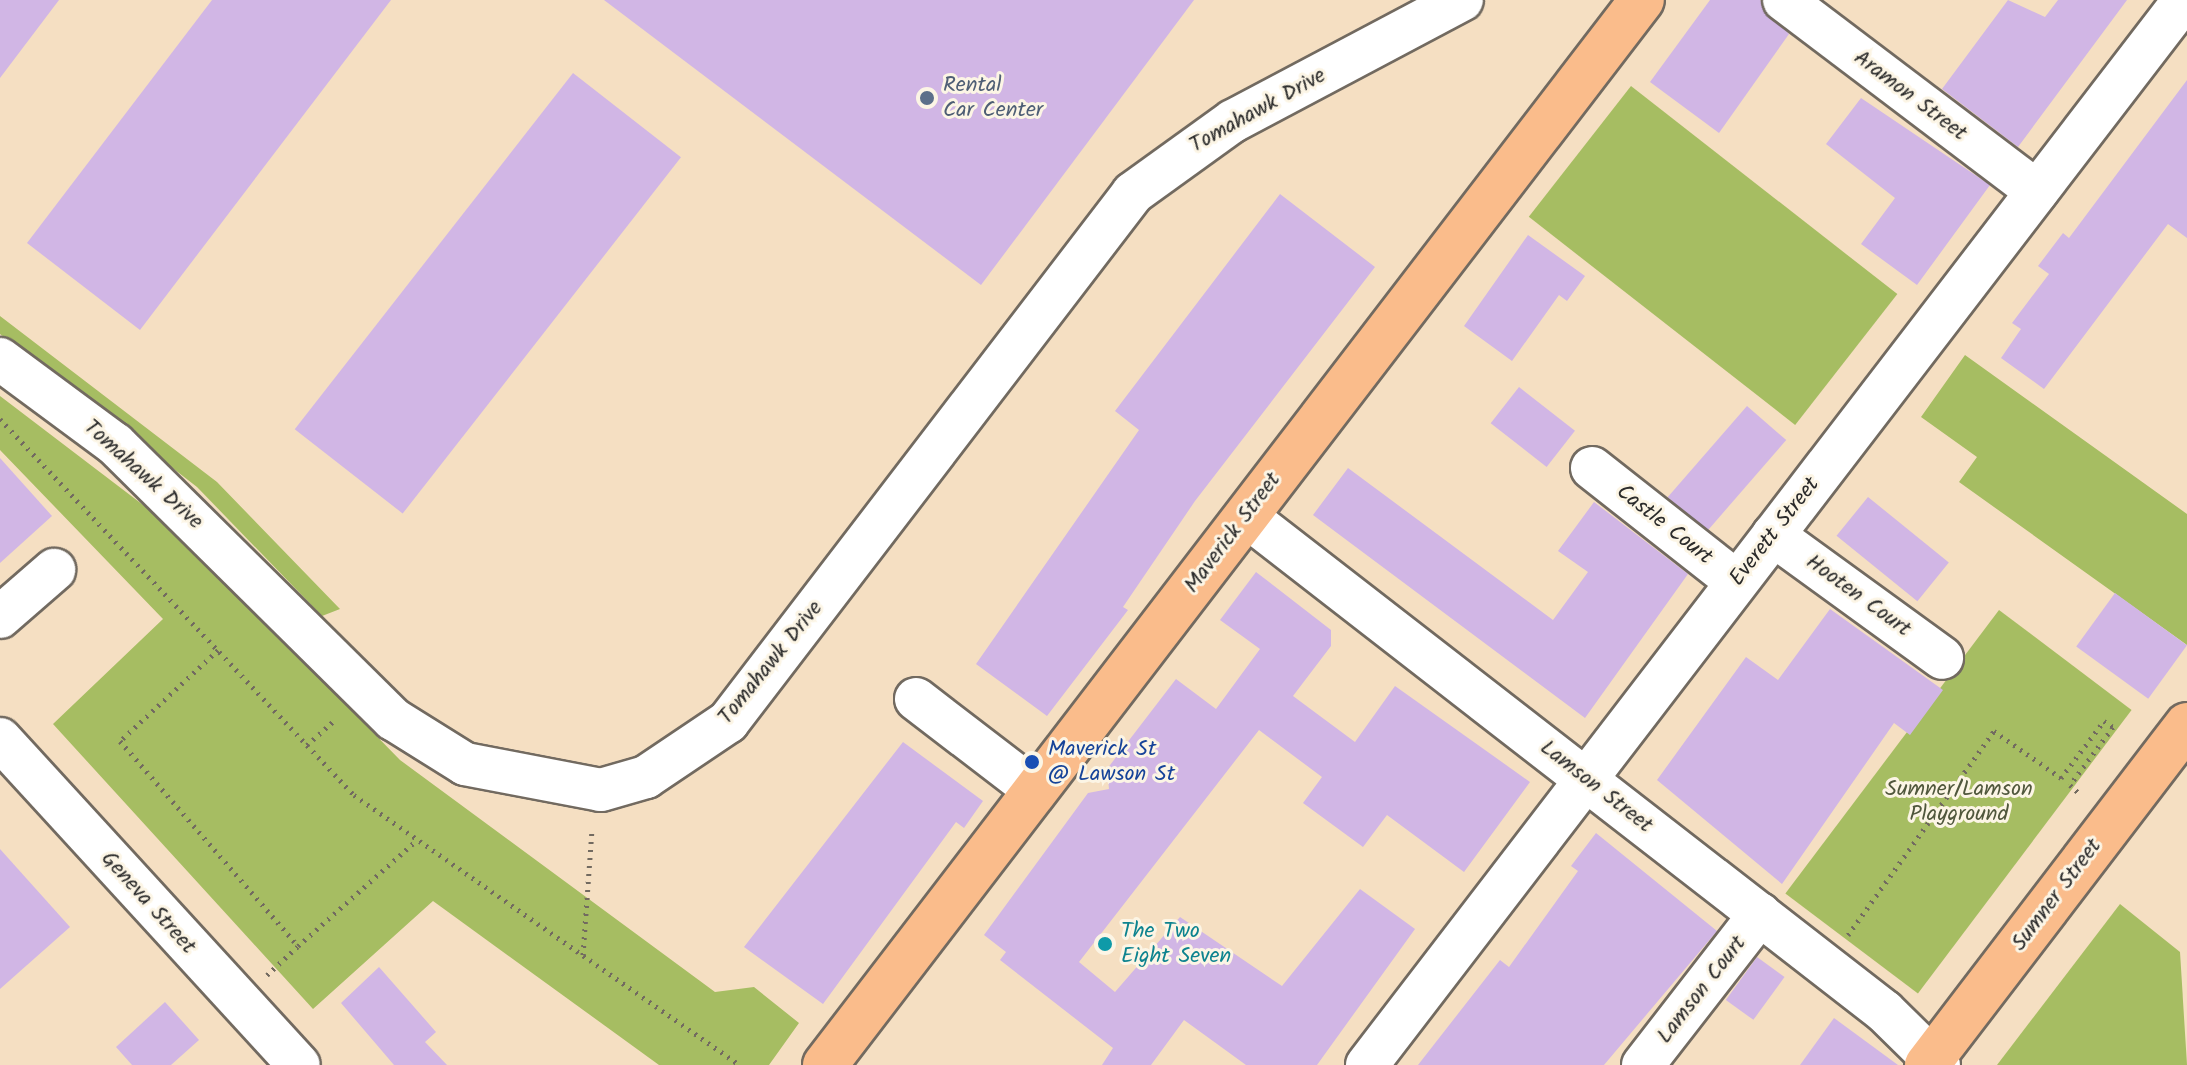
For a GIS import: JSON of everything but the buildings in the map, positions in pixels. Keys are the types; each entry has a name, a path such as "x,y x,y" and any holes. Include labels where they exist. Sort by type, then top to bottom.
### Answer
{"main road":[{"name":"Maverick Street","path":"825,1065 1642,0"},
{"name":"Sumner Street","path":"1933,1063 2187,725"}],"street":[{"name":"Tomahawk Drive","path":"0,359 115,444 393,719 465,764 594,790 646,777 728,722 1133,193 1233,121 1462,0"},
{"name":"Aramon Street","path":"1784,0 2037,191"},
{"name":"Everett Street","path":"1367,1065 2037,191 2176,3"},
{"name":"Castle Court","path":"1592,468 1737,582"},
{"name":"Lamson Street","path":"1246,516 1884,1011 1933,1063"},
{"name":"Hooten Court","path":"1773,535 1942,658"},
{"path":"0,617 54,570"},
{"path":"916,699 1036,791"},
{"name":"Geneva Street","path":"0,739 299,1065"},
{"name":"Lamson Court","path":"1643,1065 1760,914"}],"path":[{"path":"0,419 354,795 740,1065"},
{"path":"218,650 120,741 298,946 416,841"},
{"path":"2061,778 2104,721 2113,727 2070,785"},
{"path":"1839,947 1994,731 2082,796"},
{"path":"583,956 594,790"}],"green space":[{"path":"1631,86 1897,294 1795,425 1529,217"},
{"path":"0,316 217,482 340,609 322,616 197,487 0,334"},
{"path":"1965,355 2187,514 2187,645 1959,482 1977,457 1921,417"},
{"path":"0,396 172,527 400,760 715,992 754,987 799,1023 769,1065 659,1065 433,901 313,1009 53,724 163,619 0,450"},
{"name":"Sumner/Lamson Playground","path":"1999,610 2132,710 1918,993 1785,894"},
{"path":"2120,904 2180,952 2187,1065 1997,1065"}],"place":[{"name":"Rental Car Center","path":"927,98"},
{"name":"Maverick St @ Lawson St","path":"1032,762"},
{"name":"The Two Eight Seven","path":"1105,944"}]}
